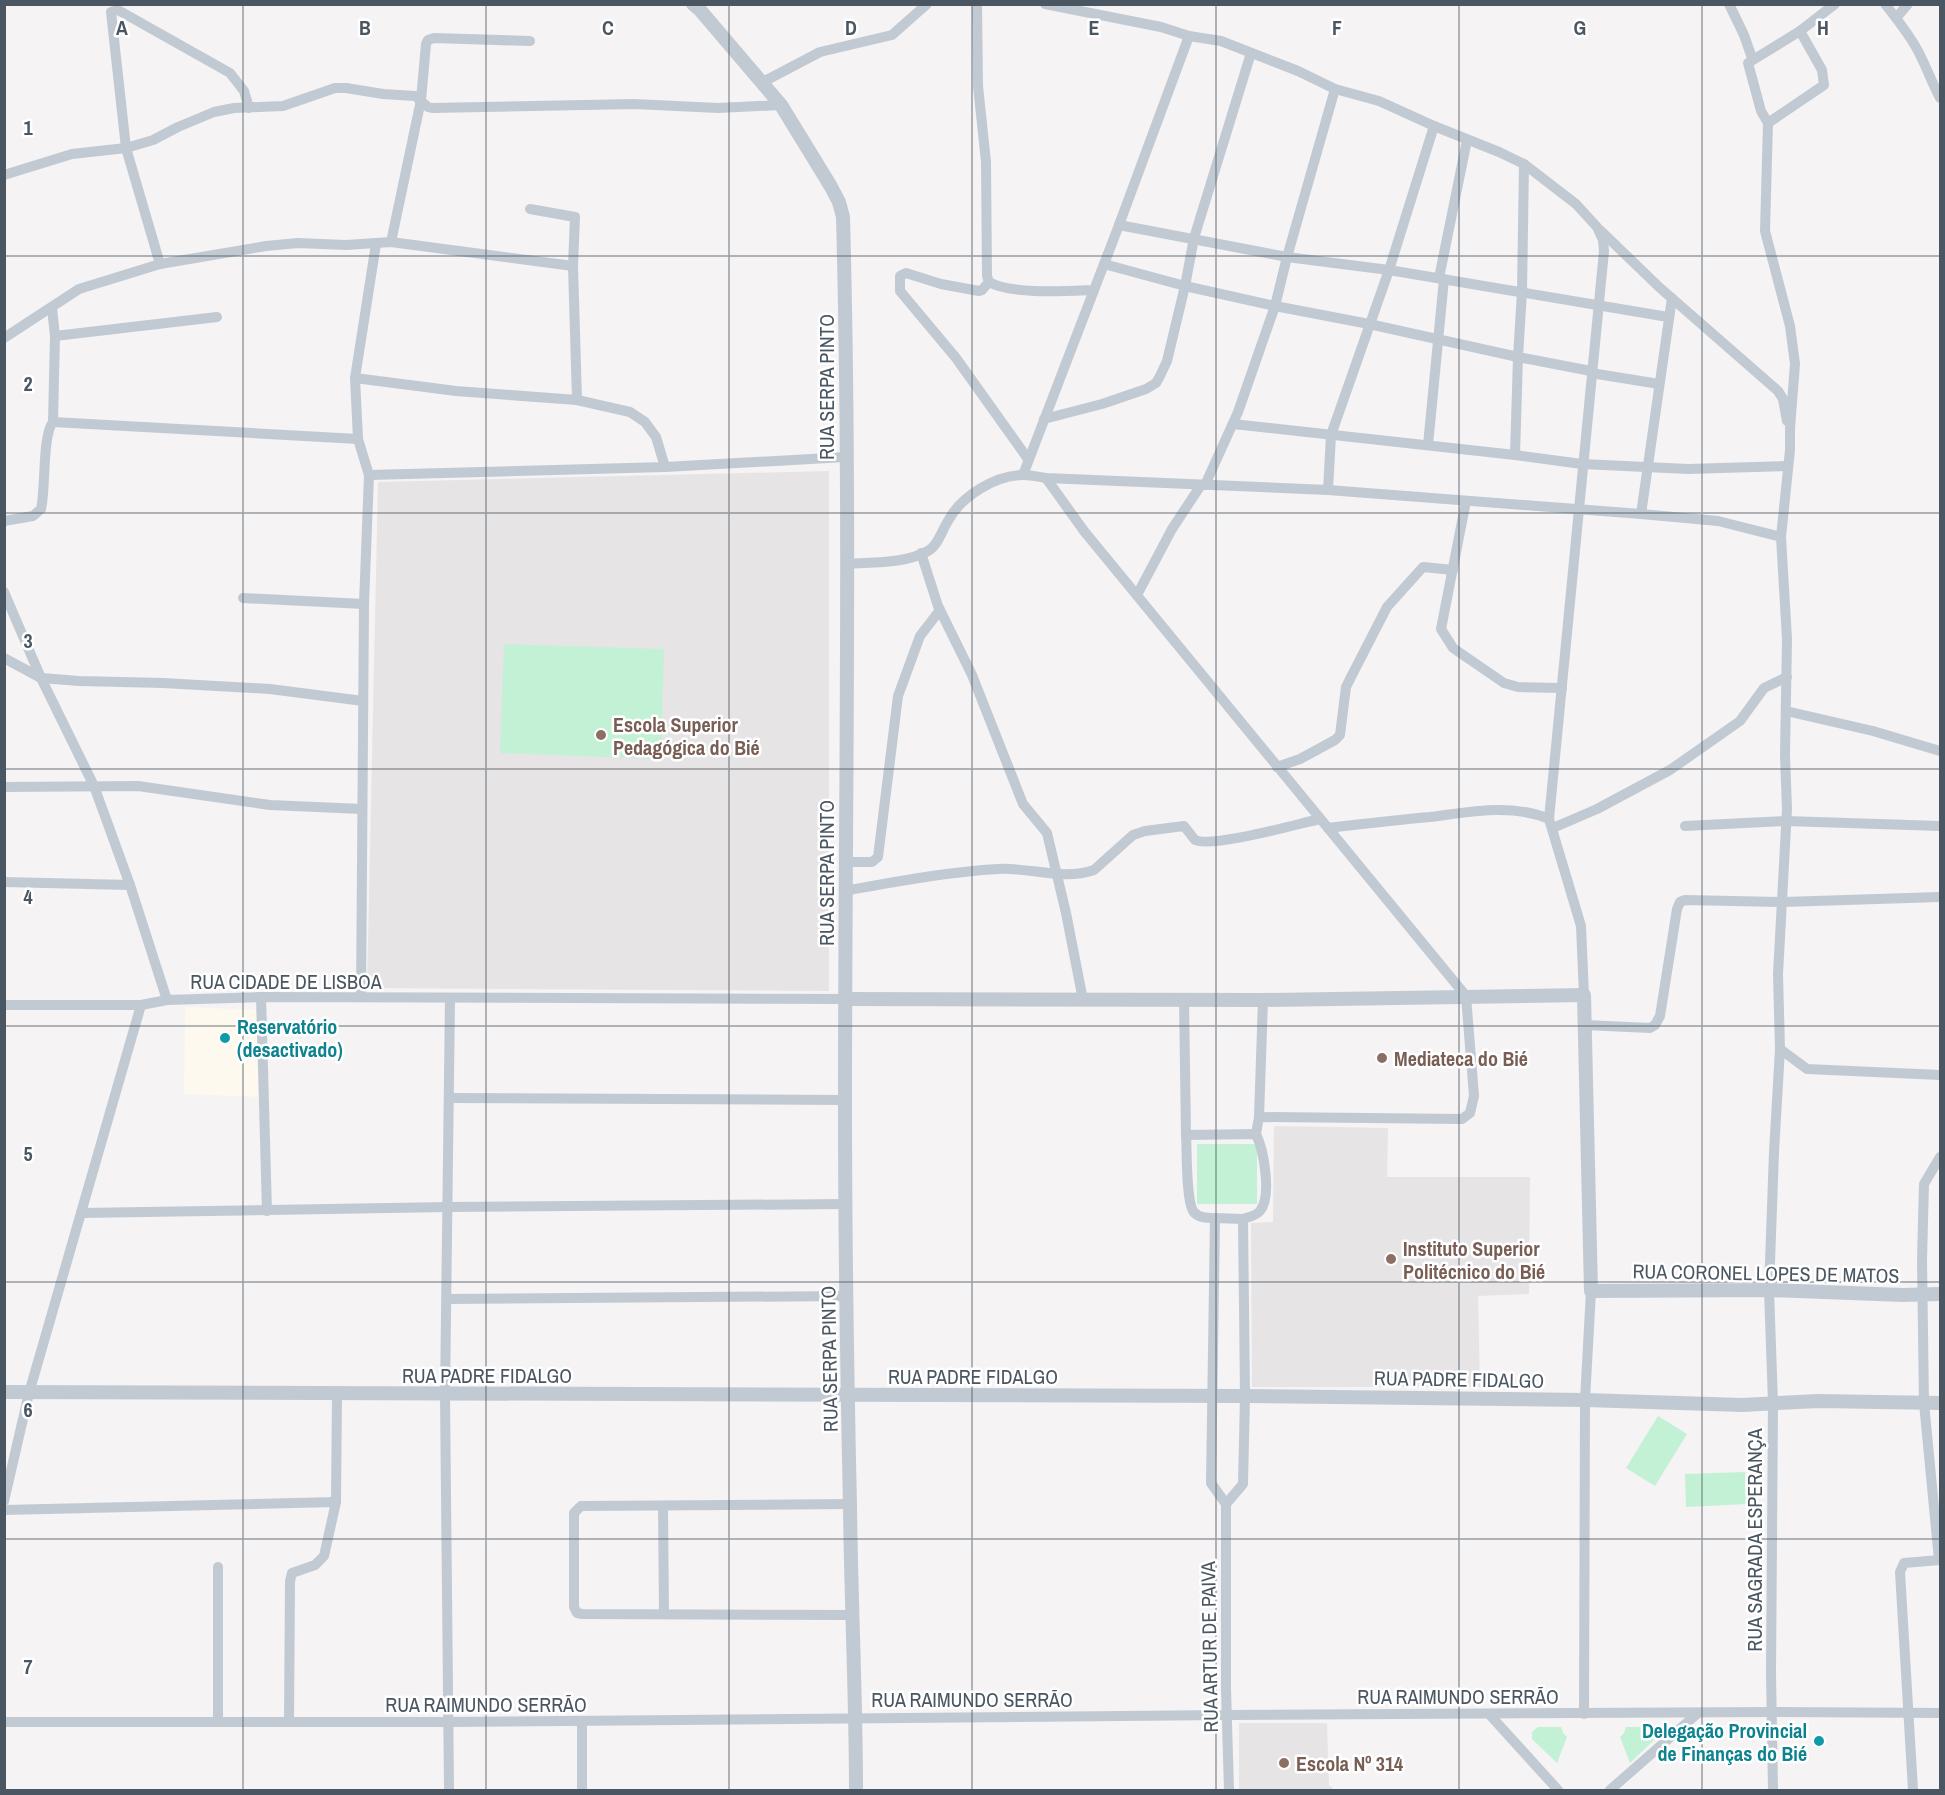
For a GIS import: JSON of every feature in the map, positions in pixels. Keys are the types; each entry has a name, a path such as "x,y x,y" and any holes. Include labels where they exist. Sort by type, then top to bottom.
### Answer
{"street":[{"name":"RUA SERPA PINTO","path":"693,4 781,105 830,185 839,202 843,217 847,564 845,1100 856,1791"},
{"path":"761,83 820,52 892,35 927,4"},
{"path":"977,4 978,86 986,162 987,276 989,282"},
{"path":"1045,4 1221,41 1298,70 1335,89 1379,101 1524,165 1576,204 1672,298 1778,391 1790,428"},
{"path":"1729,4 1752,58"},
{"path":"1800,31 1822,70 1824,85 1768,123 1761,111 1748,63 1752,58 1766,53 1800,31 1835,4"},
{"path":"1885,4 1919,52 1929,78 1941,98"},
{"path":"1896,18 1908,4"},
{"path":"160,264 126,148 111,15 118,10 230,73 244,91 249,108"},
{"path":"1023,475 1189,36"},
{"path":"391,242 421,100 428,40 434,38 530,41"},
{"path":"1044,419 1102,404 1146,389 1156,383 1167,361 1194,238 1251,53"},
{"path":"4,175 72,154 126,148 153,140 214,112 283,106 319,92 346,88 382,94 415,96 432,108 634,104 718,108 781,105"},
{"path":"1137,595 1172,529 1203,485 1233,424 1275,306 1335,89"},
{"name":"RUA SAGRADA ESPERANÇA","path":"1768,123 1765,231 1794,348 1790,450 1781,537 1787,639 1786,821 1778,974 1780,1048 1773,1152 1769,1290 1773,1402 1771,1673 1773,1791"},
{"path":"1328,490 1331,435 1389,270 1434,126"},
{"path":"1428,445 1442,278 1467,140"},
{"path":"1515,455 1522,292 1524,165"},
{"path":"530,209 575,217 573,266 577,400"},
{"path":"1119,225 1287,257 1442,278 1668,317"},
{"path":"1584,1714 1585,1400 1591,1291 1584,995 1581,926 1551,823 1580,511 1582,464 1604,251 1598,227"},
{"path":"4,338 79,289 160,264 266,246 298,243 346,245 391,242 573,266"},
{"path":"361,997 364,604 369,475 358,439 355,378 376,244"},
{"path":"1104,264 1185,286 1275,306 1659,384"},
{"path":"989,282 979,291 941,284 906,273 900,276 898,281 900,291 956,358 1028,459"},
{"path":"989,282 1033,291 1094,290"},
{"path":"1641,514 1672,298"},
{"path":"4,521 33,516 41,509 46,469 46,441 48,428 53,422 55,336 52,308"},
{"path":"55,336 217,317"},
{"path":"355,378 456,391 577,400 630,412 645,422 657,437 664,467"},
{"path":"53,422 358,439"},
{"path":"1233,424 1582,464 1648,469 1787,466"},
{"path":"369,475 664,467 846,457"},
{"path":"847,564 903,559 930,551 959,505 979,488 1023,475 1046,478 1328,490 1641,514 1718,521 1781,537"},
{"path":"1046,478 1084,531 1466,996 1474,1096 1470,1113 1462,1119 1259,1117"},
{"path":"1466,501 1440,626 1453,648 1504,683 1518,687 1562,688"},
{"path":"921,554 940,610 972,675 1023,804 1047,833 1083,1000"},
{"path":"1278,767 1300,759 1340,735 1346,687 1387,607 1411,578 1425,566 1453,570"},
{"name":"RUA CIDADE DE LISBOA","path":"4,592 41,678 94,786 130,885 167,1000 261,997 846,999"},
{"path":"243,598 364,604"},
{"path":"845,862 872,862 878,857 898,696 920,636 940,610"},
{"path":"4,657 41,678 270,689 363,701"},
{"path":"1551,823 1597,809 1670,770 1740,721 1764,688 1787,676"},
{"path":"1786,711 1873,731 1941,751"},
{"path":"4,787 138,786 270,805 362,809"},
{"path":"1328,828 1488,810 1536,813 1551,823"},
{"path":"844,891 928,876 997,869 1018,869 1057,875 1087,872 1094,870 1133,835 1145,831 1184,826 1195,840 1205,842 1246,836 1320,819"},
{"path":"1685,826 1786,821 1941,826"},
{"path":"4,882 130,885"},
{"path":"1585,1025 1650,1028 1655,1025 1660,1016 1680,902 1698,899 1783,902 1941,897"},
{"path":"846,999 1263,1000 1584,995"},
{"path":"261,997 267,1211"},
{"path":"449,1791 445,1395 450,998"},
{"path":"1184,999 1186,1135 1193,1211 1202,1217 1243,1219 1258,1214 1264,1204 1265,1160 1256,1134 1259,1117 1263,1000"},
{"path":"4,1005 141,1005 167,1000"},
{"path":"4,1501 29,1392 141,1005"},
{"path":"1780,1048 1807,1069 1941,1076"},
{"path":"449,1098 845,1100"},
{"path":"1186,1135 1256,1134"},
{"path":"1913,1791 1900,1572 1904,1563 1940,1560 1924,1403 1922,1260 1924,1184 1941,1157"},
{"path":"81,1213 846,1204"},
{"path":"1215,1218 1211,1483 1226,1504 1243,1484 1245,1396 1243,1219"},
{"name":"RUA CORONEL LOPES DE MATOS","path":"1591,1291 1769,1290 1941,1294"},
{"path":"447,1299 847,1296"},
{"name":"RUA PADRE FIDALGO","path":"4,1392 1245,1396 1585,1400 1742,1405 1818,1401 1941,1403"},
{"path":"289,1722 290,1581 292,1573 315,1565 324,1557 336,1502 337,1393"},
{"path":"4,1510 336,1502"},
{"path":"850,1504 581,1506 574,1514 574,1607 582,1614 852,1615"},
{"name":"RUA ARTUR DE PAIVA","path":"1226,1504 1229,1791"},
{"path":"663,1507 664,1614"},
{"path":"218,1567 218,1722"},
{"path":"1610,1791 1698,1713"},
{"name":"RUA RAIMUNDO SERRÃO","path":"4,1722 450,1722 1227,1715 1941,1713"},
{"path":"1489,1714 1558,1791"},
{"path":"582,1721 582,1791"}],"shaded area":[{"name":"Escola Superior Pedagógica do Bié","path":"829,471 829,991 367,988 378,482"},
{"path":"185,1007 256,1010 260,1097 184,1094"},
{"name":"Instituto Superior Politécnico do Bié","path":"1274,1126 1388,1128 1387,1177 1530,1177 1529,1294 1478,1296 1480,1387 1252,1387 1251,1223 1273,1222"},
{"name":"Escola Nº 314","path":"1239,1723 1327,1723 1329,1786 1333,1790 1239,1790"}],"green space":[{"path":"504,644 664,649 661,759 500,753"},
{"path":"1197,1144 1257,1144 1257,1204 1197,1204"},
{"path":"1658,1416 1687,1434 1655,1486 1626,1468"},
{"path":"1745,1472 1746,1504 1686,1507 1685,1474"},
{"path":"1538,1727 1561,1727 1567,1737 1557,1763 1532,1739 1532,1732"},
{"path":"1626,1727 1649,1727 1655,1734 1653,1741 1630,1763 1620,1737"}],"place":[{"name":"Escola Superior Pedagógica do Bié","path":"601,735"},
{"name":"Reservatório (desactivado)","path":"225,1038"},
{"name":"Mediateca do Bié","path":"1382,1058"},
{"name":"Instituto Superior Politécnico do Bié","path":"1391,1259"},
{"name":"Delegação Provincial de Finanças do Bié","path":"1819,1741"},
{"name":"Escola Nº 314","path":"1284,1763"}]}
